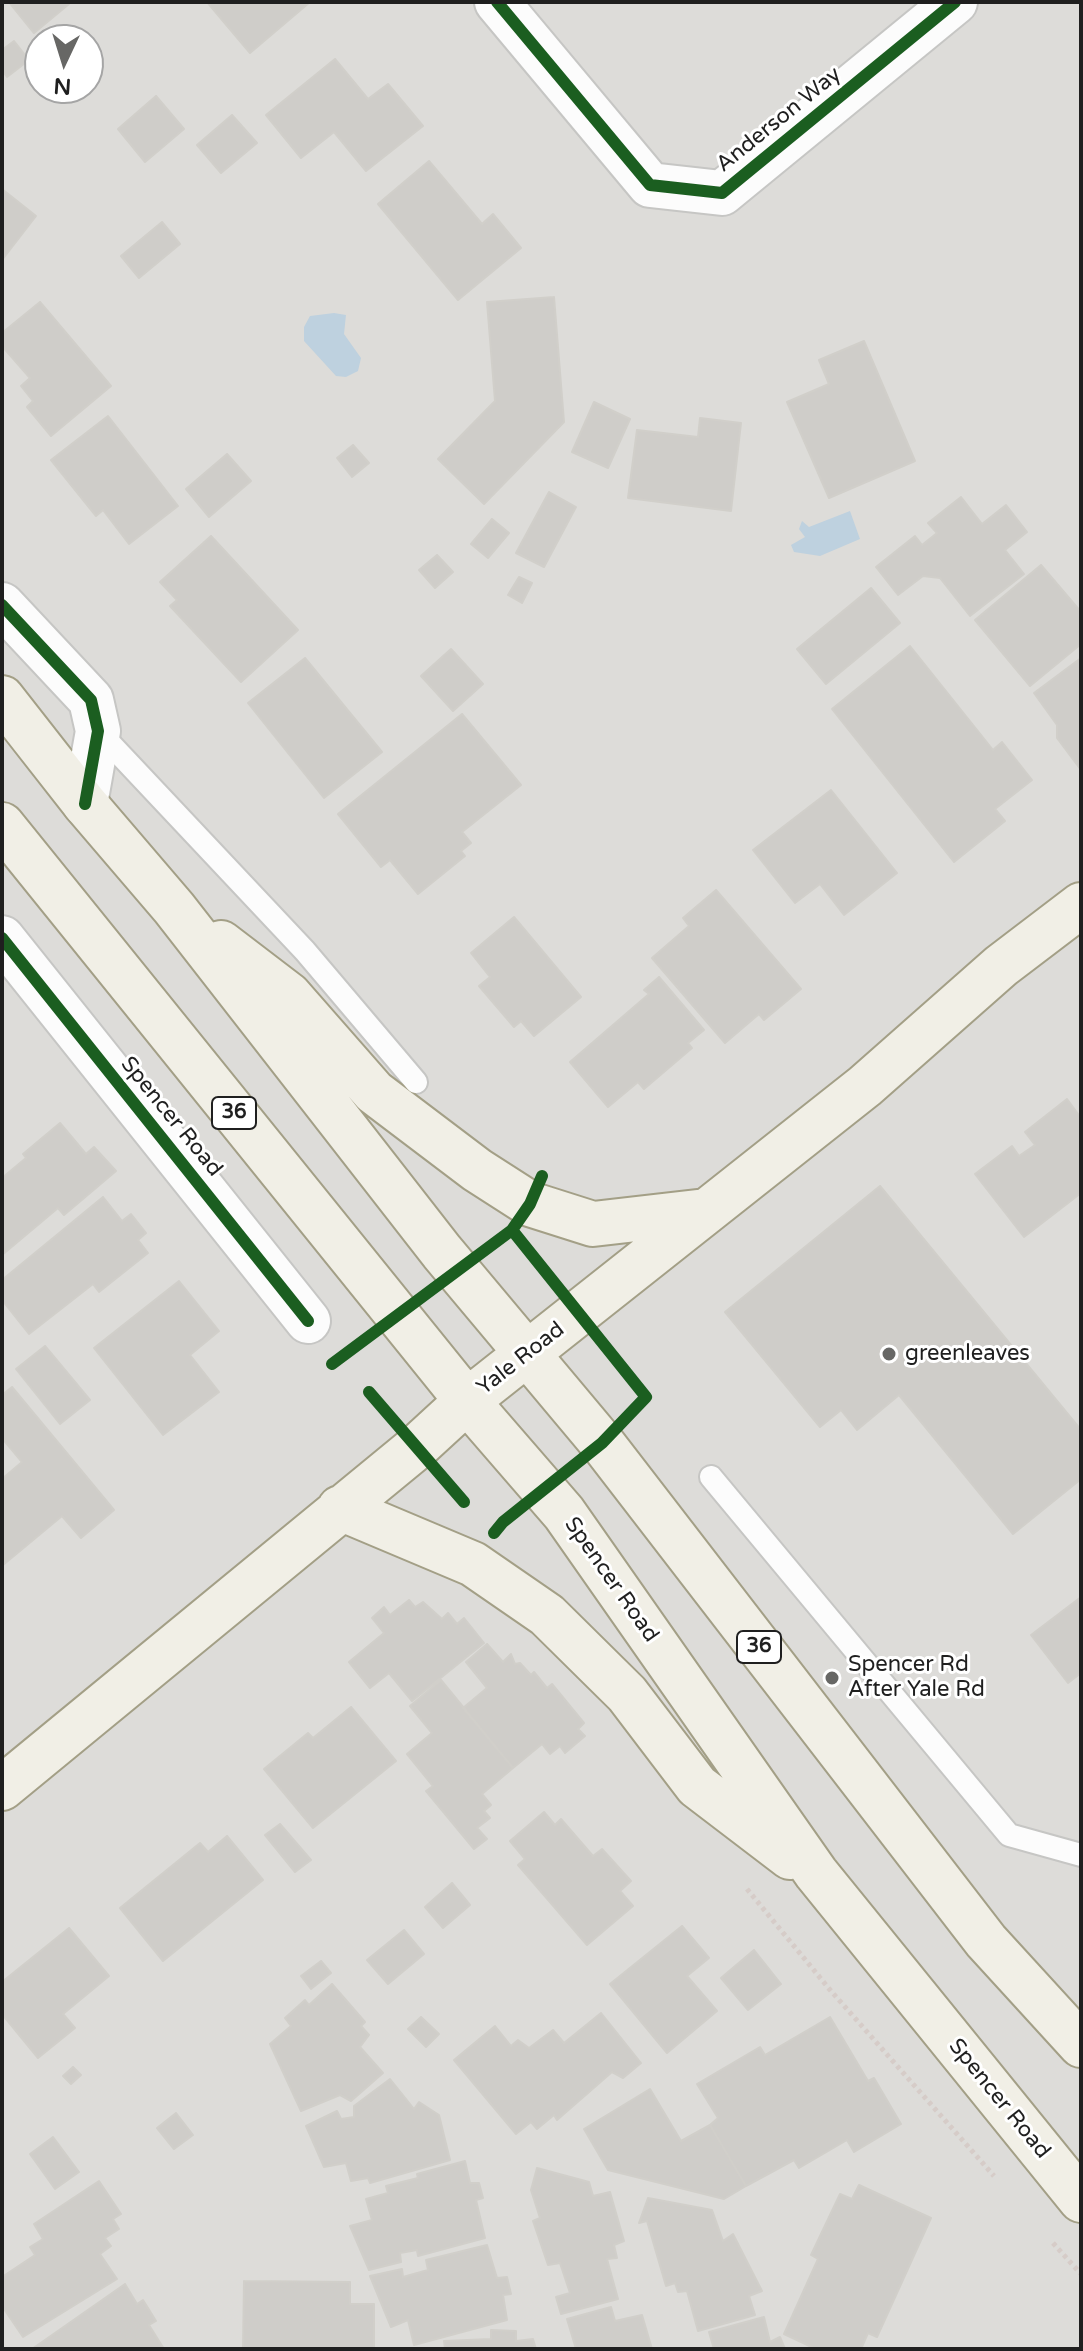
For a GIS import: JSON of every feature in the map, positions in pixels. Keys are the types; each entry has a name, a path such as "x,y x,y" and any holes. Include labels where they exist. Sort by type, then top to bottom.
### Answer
{"main road":[{"name":"36","path":"2,698 85,804 174,908 442,1252 530,1354 986,1941 1080,2042"},
{"name":"Spencer Road","path":"2,825 467,1401 564,1513 816,1873 1081,2200"},
{"name":"Yale Road","path":"2,1788 418,1446 467,1401 865,1086 1001,966 1081,905"},
{"path":"174,908 289,995 374,1092 477,1170 530,1204 593,1224 706,1211"},
{"path":"340,1508 473,1564 547,1615 627,1694 697,1786 772,1846 816,1873"}],"street":[{"name":"Anderson Way","path":"497,2 650,185 722,193 955,2"},
{"path":"2,605 91,700 98,731 85,804"},
{"name":"Spencer Road","path":"2,938 308,1321"}],"lane":[{"path":"98,731 305,951 416,1082"},
{"path":"711,1477 1009,1835 1081,1855"}],"path":[{"path":"745,1886 831,1991 998,2180"},
{"path":"1050,2239 1081,2274"}],"shaded area":[{"path":"2,2 1081,2 1081,2349 2,2349"}],"water":[{"path":"346,315 344,334 361,358 358,371 346,377 336,376 304,341 304,327 310,316"},
{"path":"850,511 860,539 820,556 794,552 791,545 805,537 799,529 802,521 809,527"}],"building":[{"path":"9,2 68,2 45,24 27,24"},
{"path":"207,2 310,2 250,53"},
{"path":"14,41 24,54 24,64 7,77 2,70 2,50"},
{"path":"335,59 368,99 388,84 423,126 366,171 334,132 301,158 266,115"},
{"path":"156,96 184,129 145,162 118,129"},
{"path":"232,115 257,143 221,173 197,145"},
{"path":"429,161 482,224 493,214 521,248 458,300 378,204"},
{"path":"2,189 36,216 2,260"},
{"path":"162,222 180,244 139,278 121,256"},
{"path":"554,297 564,422 484,504 438,459 495,401 487,302"},
{"path":"40,302 111,386 51,436 27,407 33,401 21,386 30,378 2,346 2,333"},
{"path":"864,341 915,461 829,498 787,402 829,384 819,360"},
{"path":"594,402 630,419 608,468 572,452"},
{"path":"108,416 178,506 129,544 103,510 96,516 51,460"},
{"path":"700,418 741,423 731,511 628,498 637,430 698,437"},
{"path":"353,445 369,463 352,477 337,458"},
{"path":"227,454 251,481 209,517 186,489"},
{"path":"549,492 576,507 544,567 516,553"},
{"path":"961,497 982,524 1006,505 1027,532 1005,550 1024,574 970,616 940,578 923,576 898,595 876,567 915,536 922,545 937,533 928,523"},
{"path":"492,519 509,533 488,558 471,544"},
{"path":"211,536 298,630 241,682 170,606 177,600 160,582"},
{"path":"437,555 453,572 435,588 419,570"},
{"path":"1041,565 1081,612 1081,644 1030,686 975,620"},
{"path":"519,577 532,583 522,603 508,595"},
{"path":"871,588 900,623 826,684 797,649"},
{"path":"910,646 993,750 1002,742 1032,780 995,809 1005,821 954,862 832,709"},
{"path":"451,649 483,684 453,711 421,676"},
{"path":"305,658 382,752 324,798 248,703"},
{"path":"1081,658 1081,770 1057,738 1057,725 1034,693"},
{"path":"462,714 521,785 462,832 471,843 461,851 465,856 418,894 390,860 381,867 338,814"},
{"path":"831,790 897,873 844,915 820,884 795,903 753,850"},
{"path":"716,890 801,989 764,1020 759,1014 725,1043 652,958 689,926 683,918"},
{"path":"514,917 581,997 534,1036 521,1021 514,1027 479,986 490,977 471,953"},
{"path":"659,977 704,1030 688,1043 692,1048 644,1089 638,1082 608,1107 570,1062 649,994 644,990"},
{"path":"1067,1099 1081,1118 1081,1193 1024,1237 975,1174 1012,1146 1019,1156 1035,1145 1025,1132"},
{"path":"60,1123 86,1154 94,1147 116,1171 64,1215 58,1208 2,1255 2,1178 26,1158 23,1154"},
{"name":"greenleaves","path":"880,1186 1081,1430 1081,1479 1013,1534 899,1395 857,1430 841,1410 820,1427 725,1312"},
{"path":"103,1197 122,1221 131,1214 146,1233 138,1240 148,1253 99,1292 93,1284 29,1334 2,1300 2,1280"},
{"path":"179,1281 219,1331 190,1355 219,1392 163,1435 94,1348"},
{"path":"45,1346 90,1400 60,1424 16,1369"},
{"path":"12,1387 114,1510 81,1538 62,1516 3,1565 2,1479 22,1462 2,1438 2,1395"},
{"path":"1081,1597 1081,1673 1068,1683 1031,1635"},
{"path":"409,1600 415,1607 423,1602 442,1619 448,1613 457,1624 464,1618 484,1643 412,1701 389,1673 370,1688 349,1662 384,1633 372,1618 384,1607 390,1615"},
{"path":"487,1644 503,1662 511,1654 515,1664 520,1663 531,1675 534,1672 547,1688 552,1684 584,1723 578,1729 585,1736 565,1753 560,1746 550,1754 542,1744 513,1768 463,1708 487,1688 466,1662"},
{"path":"441,1680 513,1768 482,1794 491,1805 484,1811 490,1818 477,1828 487,1839 474,1849 426,1791 433,1786 407,1754 432,1733 410,1706"},
{"path":"351,1707 396,1761 313,1828 264,1769 308,1733 313,1738"},
{"path":"544,1812 555,1825 561,1819 593,1856 602,1849 631,1881 620,1891 633,1906 587,1945 518,1865 525,1859 510,1841"},
{"path":"280,1824 311,1860 295,1872 265,1835"},
{"path":"227,1836 263,1880 163,1961 120,1908 200,1843 208,1852"},
{"path":"452,1883 470,1905 443,1928 425,1907"},
{"path":"682,1926 709,1958 687,1976 717,2011 667,2053 610,1984"},
{"path":"69,1928 109,1976 63,2014 75,2028 38,2058 2,2014 2,1982"},
{"path":"404,1930 424,1954 388,1984 367,1960"},
{"path":"754,1950 781,1984 748,2010 721,1978"},
{"path":"321,1961 331,1973 311,1989 301,1976"},
{"path":"332,1984 365,2022 361,2026 369,2035 360,2047 383,2073 351,2101 340,2095 301,2111 270,2044 291,2026 285,2018 305,2000 309,2005"},
{"path":"601,2013 641,2063 623,2078 612,2072 557,2120 554,2115 537,2129 531,2122 516,2134 454,2060 495,2026 511,2046 518,2040 529,2048 553,2030 564,2043"},
{"path":"421,2017 439,2034 426,2047 408,2029"},
{"path":"830,2017 868,2081 874,2078 901,2124 854,2152 847,2140 799,2168 794,2160 746,2186 710,2125 718,2118 697,2084 760,2047 765,2055"},
{"path":"73,2067 81,2075 71,2084 63,2076"},
{"path":"390,2079 414,2109 419,2102 439,2115 450,2160 370,2183 368,2178 351,2181 346,2163 324,2167 306,2126 337,2111 341,2119 354,2117 354,2106"},
{"path":"650,2089 681,2141 710,2125 746,2186 724,2199 608,2170 584,2129"},
{"path":"176,2113 193,2135 174,2149 157,2128"},
{"path":"53,2137 79,2172 55,2189 30,2154"},
{"path":"465,2161 470,2183 479,2183 483,2198 476,2200 485,2238 418,2256 417,2250 400,2253 401,2262 369,2270 350,2226 372,2220 366,2199 388,2193 386,2186 418,2178 417,2174"},
{"path":"537,2168 589,2182 593,2196 610,2192 624,2241 614,2245 617,2258 607,2259 618,2299 561,2314 556,2297 570,2293 560,2263 548,2265 533,2221 540,2218 531,2190"},
{"path":"99,2181 121,2214 113,2219 119,2229 105,2238 111,2246 100,2254 117,2279 23,2337 2,2306 2,2277 35,2255 30,2247 43,2239 34,2224"},
{"path":"859,2185 931,2218 877,2337 868,2333 861,2349 816,2349 784,2334 818,2259 811,2255 840,2194 852,2199"},
{"path":"648,2198 712,2210 723,2241 733,2234 762,2291 749,2296 755,2315 698,2331 687,2291 678,2292 675,2283 666,2286 647,2221 639,2223"},
{"path":"487,2245 497,2278 507,2277 511,2294 503,2295 507,2320 414,2345 408,2320 391,2327 370,2276 402,2269 403,2277 428,2270 426,2260"},
{"path":"244,2281 350,2282 350,2304 374,2304 374,2349 243,2349"},
{"path":"125,2284 137,2304 143,2300 156,2321 149,2325 164,2349 32,2349"},
{"path":"611,2307 615,2321 642,2315 652,2349 576,2349 567,2319"},
{"path":"764,2317 770,2342 780,2337 785,2349 714,2349 709,2332"},
{"path":"491,2330 516,2331 516,2341 533,2339 536,2349 445,2349 444,2341 491,2339"}],"cycle path":[{"path":"497,2 650,185 722,193 955,2"},
{"path":"2,605 91,700 98,731 85,804"},
{"path":"2,938 308,1321"},
{"path":"494,1533 503,1522 602,1443 646,1397 512,1230 530,1204 542,1176"},
{"path":"332,1364 512,1230"},
{"path":"369,1392 464,1502"}],"place":[{"name":"greenleaves","path":"889,1354"},
{"name":"Spencer Rd After Yale Rd","path":"832,1678"}]}
